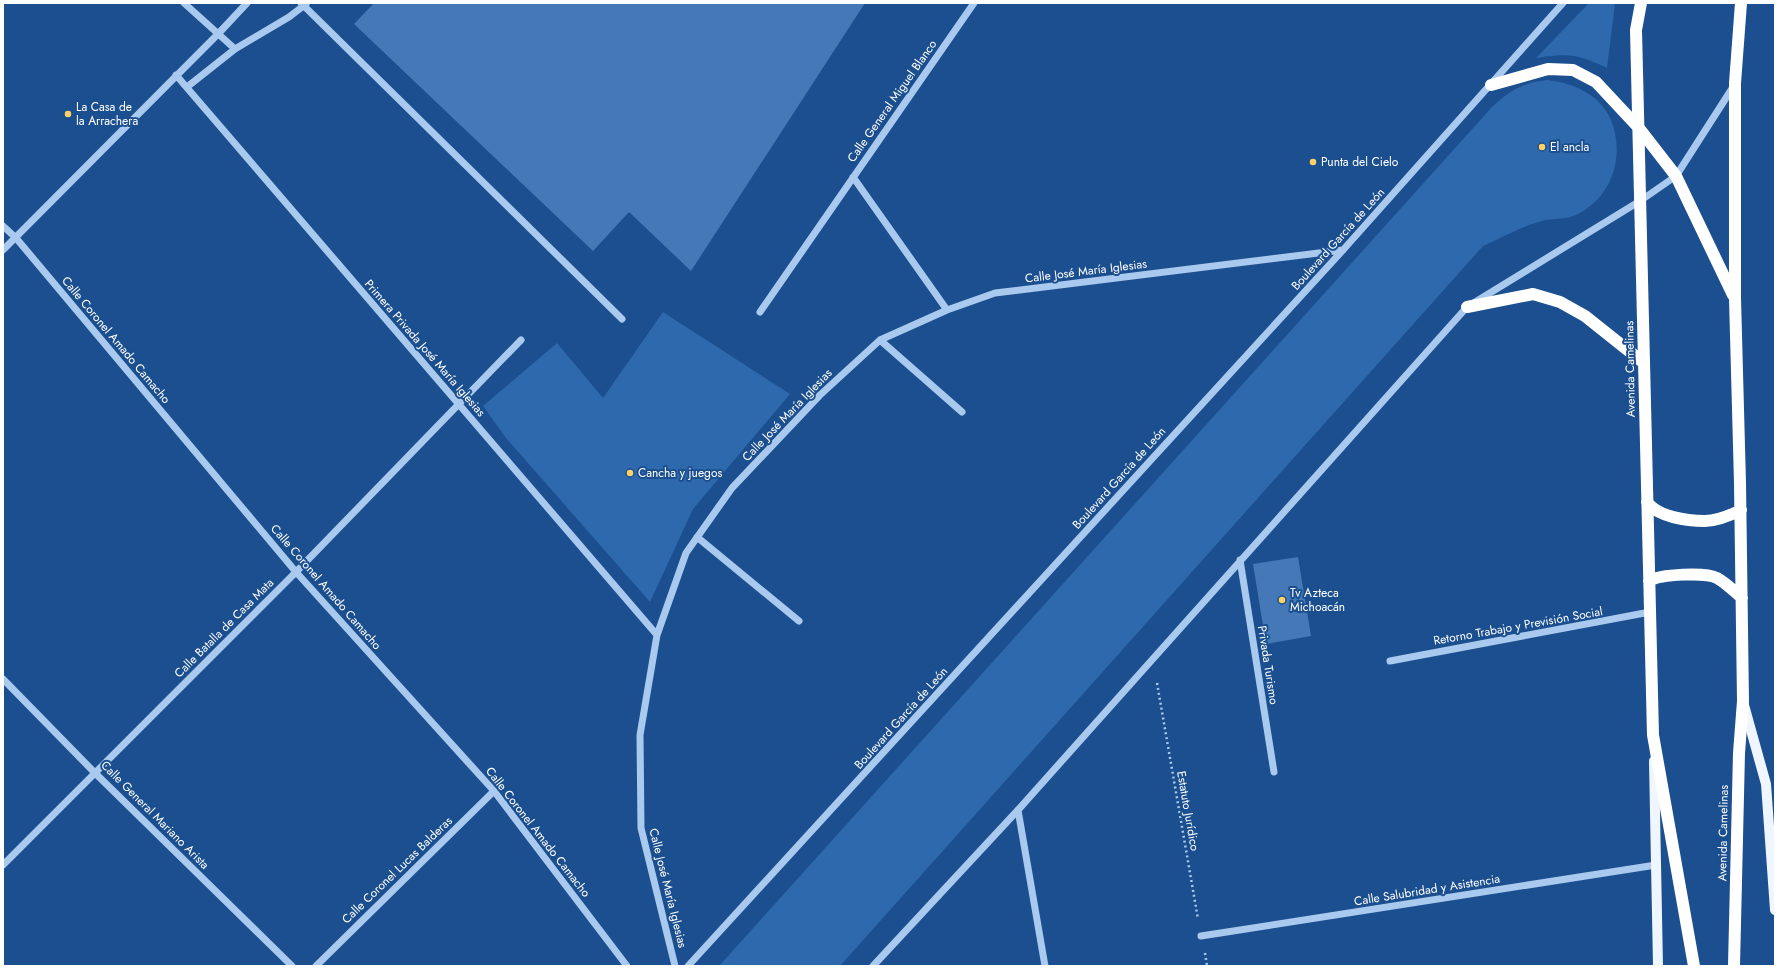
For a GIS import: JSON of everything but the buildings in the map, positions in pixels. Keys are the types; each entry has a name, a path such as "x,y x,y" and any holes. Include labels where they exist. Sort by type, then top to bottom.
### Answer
{"highway":[{"name":"Avenida Camelinas","path":"1641,3 1636,30 1653,735 1694,966"},
{"name":"Avenida Camelinas","path":"1734,966 1739,753 1743,701 1741,510 1735,298 1735,84 1741,3"},
{"path":"1491,85 1548,69 1573,70 1596,82 1638,127 1676,176 1735,298"},
{"path":"1467,307 1533,294 1560,302 1585,316 1644,363"},
{"path":"1647,502 1652,509 1672,517 1706,522 1741,510"},
{"path":"1649,581 1656,577 1679,574 1716,577 1742,598"}],"main road":[{"name":"Avenida Camelinas","path":"1743,701 1766,784 1775,910"},
{"name":"Avenida Camelinas","path":"1653,735 1658,966"}],"street":[{"path":"184,3 235,49"},
{"path":"3,250 247,3"},
{"name":"Calle General Miguel Blanco","path":"947,310 852,177 974,3"},
{"name":"Boulevard García de León","path":"688,966 1343,250 1563,3"},
{"path":"187,87 235,49 289,17 304,4 622,319"},
{"name":"Primera Privada José María Iglesias","path":"176,75 657,635"},
{"path":"873,966 1018,810 1467,307 1640,201 1676,176 1735,84"},
{"path":"760,312 852,177"},
{"name":"Calle Coronel Amado Camacho","path":"3,226 16,238 296,572 494,790 627,966"},
{"name":"Calle José María Iglesias","path":"675,966 641,828 640,735 657,635 686,553 732,488 820,395 880,340 947,310 995,293 1343,250"},
{"name":"Calle Batalla de Casa Mata","path":"3,865 94,772 296,572 521,340"},
{"path":"880,340 962,412"},
{"path":"697,537 799,621"},
{"name":"Privada Turismo","path":"1240,560 1274,772"},
{"name":"Retorno Trabajo y Previsión Social","path":"1390,660 1650,612"},
{"name":"Calle General Mariano Arista","path":"3,679 94,772 292,966"},
{"name":"Calle Coronel Lucas Balderas","path":"316,966 494,790"},
{"path":"1018,810 1045,966"},
{"name":"Calle Salubridad y Asistencia","path":"1202,936 1656,865"}],"path":[{"name":"Estatuto Jurídico","path":"1152,659 1207,966"}],"shaded area":[{"path":"1589,3 1615,3 1607,68 1580,57 1573,56 1557,55 1536,58"},
{"path":"1547,80 1566,84 1585,91 1600,103 1611,120 1617,147 1616,160 1608,186 1600,197 1578,214 1535,223 1483,246 840,966 719,966 1492,107 1505,96 1523,85"},
{"name":"Cancha y juegos","path":"663,312 790,394 693,509 650,602 506,438 483,406 557,343 603,398"}],"place":[{"name":"La Casa de la Arrachera","path":"68,114"},
{"name":"El ancla","path":"1542,147"},
{"name":"Punta del Cielo","path":"1313,162"},
{"name":"Cancha y juegos","path":"630,473"},
{"name":"Tv Azteca Michoacán","path":"1282,600"}]}
